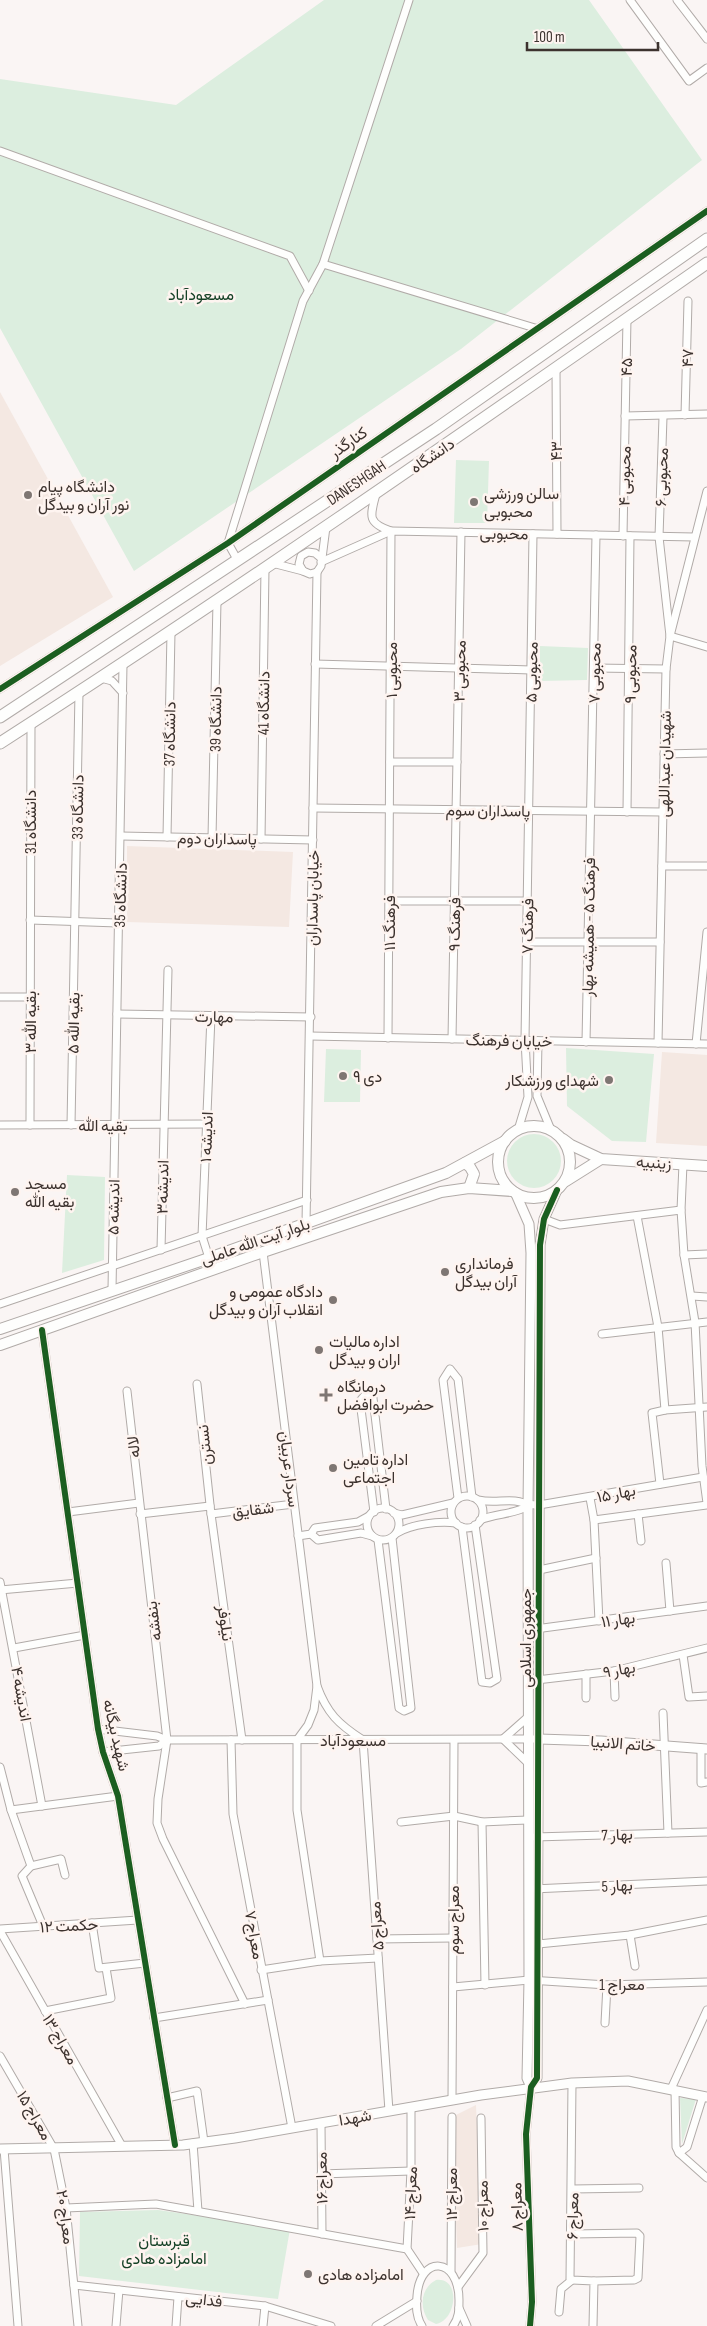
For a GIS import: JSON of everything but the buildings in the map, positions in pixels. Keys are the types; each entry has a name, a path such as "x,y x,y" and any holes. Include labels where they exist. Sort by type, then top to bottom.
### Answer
{"main road":[{"name":"DANESHGAH","path":"0,717 436,430 707,239"},
{"name":"دانشگاه","path":"171,632 447,445 707,263"},
{"path":"436,430 447,445"},
{"path":"0,743 171,632"},
{"path":"561,1186 570,1163 569,1153 555,1133 531,1126 518,1130 505,1141 498,1160 500,1171 504,1181 514,1192 523,1197 536,1198 548,1195 561,1186 585,1168 602,1159"},
{"name":"زینبیه","path":"555,1133 571,1145 602,1159 707,1166"},
{"name":"بلوار آیت‌ الله عاملی","path":"0,1329 209,1258 446,1173 505,1141"},
{"path":"465,1163 474,1174 473,1182 469,1188"},
{"name":"بلوار آیت‌ الله عاملی","path":"0,1345 263,1252 441,1192 469,1188 492,1188 514,1192"}],"street":[{"path":"238,560 228,543 300,310 323,264 409,0"},
{"path":"630,0 689,81 707,68"},
{"path":"677,0 707,39"},
{"path":"0,151 290,256 309,291"},
{"name":"کنارگذر","path":"0,689 228,543 535,328 707,211"},
{"path":"323,264 535,328"},
{"name":"۴۷","path":"685,415 688,301"},
{"name":"۴۵","path":"625,416 627,318"},
{"name":"۴۳","path":"556,368 557,534"},
{"path":"625,416 663,417 707,414"},
{"name":"محبوبی ۴","path":"625,416 627,536"},
{"name":"محبوبی ۶","path":"663,417 659,537 670,636"},
{"name":"شهیدان عبداللهی","path":"658,1043 666,669 670,636 694,537 704,511 707,491"},
{"path":"376,493 371,512 372,519 377,526 391,531"},
{"path":"268,566 303,571 310,574 317,572 321,566 326,527"},
{"name":"محبوبی","path":"321,560 391,531 694,537"},
{"name":"محبوبی ۱","path":"390,809 391,531"},
{"name":"محبوبی ۳","path":"456,810 461,532"},
{"name":"محبوبی ۵","path":"529,811 533,534"},
{"name":"محبوبی ۷","path":"591,812 596,535"},
{"name":"محبوبی ۹","path":"627,536 630,669 627,812"},
{"path":"303,571 299,564 302,556 308,552 315,552 321,560"},
{"name":"دانشگاه 41","path":"261,838 268,566"},
{"name":"خیابان پاسداران","path":"306,1224 311,1017 317,572"},
{"name":"دانشگاه 39","path":"212,838 217,601"},
{"name":"دانشگاه 37","path":"168,837 171,632"},
{"path":"670,636 707,647"},
{"name":"دانشگاه 35","path":"115,1125 123,664"},
{"path":"315,664 531,670"},
{"path":"594,668 666,669"},
{"path":"101,678 112,681 123,693"},
{"name":"دانشگاه 33","path":"75,921 79,692"},
{"name":"دانشگاه 31","path":"30,920 31,723"},
{"path":"664,754 707,753"},
{"path":"390,762 457,762"},
{"name":"پاسداران سوم","path":"313,808 663,812"},
{"name":"فرهنگ ۱۱","path":"388,1038 390,809"},
{"name":"فرهنگ ۹","path":"452,1039 456,810"},
{"name":"فرهنگ ۷","path":"518,1130 528,1097 526,1040 529,811"},
{"name":"فرهنگ ۵ - همیشه بهار","path":"586,1042 591,812"},
{"name":"پاسداران دوم","path":"121,836 313,840"},
{"path":"662,866 707,866"},
{"path":"389,901 528,901"},
{"path":"30,920 118,923"},
{"name":"بقیه الله ۳","path":"30,920 30,1125"},
{"name":"بقیه الله ۵","path":"71,1125 75,921"},
{"path":"696,1044 707,932"},
{"path":"527,942 660,942"},
{"name":"اندیشه۳","path":"161,1250 168,970"},
{"path":"0,997 30,997"},
{"name":"مهارت","path":"117,1014 311,1017"},
{"name":"اندیشه ۱","path":"209,1258 202,1236 211,1016"},
{"name":"خیابان فرهنگ","path":"310,1036 707,1044"},
{"path":"538,1041 537,1096 555,1133"},
{"name":"بقیه الله","path":"0,1125 207,1124"},
{"name":"اندیشه ۵","path":"112,1290 115,1125"},
{"path":"594,1520 707,1504 703,1477 704,1407 692,1296 684,1255 681,1210 683,1164"},
{"name":"جمهوری اسلامی","path":"533,1980 538,1944 540,1245 544,1219 561,1186"},
{"name":"جمهوری اسلامی","path":"514,1192 529,1224 531,1253 528,1506 528,1889 537,2078 531,2087"},
{"path":"0,1304 307,1200"},
{"path":"544,1219 560,1225 681,1210"},
{"path":"638,1216 658,1327 665,1410"},
{"name":"سردار عربیان","path":"263,1252 317,1686"},
{"path":"684,1255 707,1254"},
{"path":"692,1296 707,1297"},
{"path":"602,1334 707,1322"},
{"name":"شهید بیگانه","path":"42,1330 98,1729 103,1752 118,1796 175,2145"},
{"path":"450,1368 458,1379 475,1499 482,1510 478,1522 497,1679 490,1683 482,1682 459,1525 451,1514 456,1501 443,1380 450,1368"},
{"name":"نسترن","path":"197,1384 211,1510"},
{"name":"لاله","path":"127,1391 139,1503"},
{"path":"386,1509 372,1398 365,1395 360,1401 372,1514 367,1526 375,1538 399,1708 404,1711 411,1708 394,1535 399,1523 394,1513"},
{"path":"660,1484 652,1413 704,1407"},
{"name":"بهار ۱۵","path":"528,1506 590,1498 703,1477"},
{"path":"590,1498 594,1520 599,1621"},
{"path":"298,1536 311,1534 315,1528 358,1522 386,1509 402,1515 456,1501 475,1499 492,1503 516,1501 528,1506"},
{"path":"68,1512 139,1503"},
{"name":"بنفشه","path":"139,1503 167,1740 158,1799 157,1822 163,1838 245,2004"},
{"name":"شقایق","path":"140,1514 294,1504"},
{"path":"311,1534 318,1540 361,1533 375,1538 394,1535 405,1528 447,1522 459,1525 478,1522 493,1515 518,1512 528,1506"},
{"name":"نیلوفر","path":"211,1510 242,1740"},
{"path":"638,1514 641,1541"},
{"path":"539,1570 596,1558"},
{"path":"666,1563 670,1611"},
{"path":"1,1587 78,1584"},
{"name":"اندیشه ۴","path":"1,1587 14,1648 42,1806"},
{"name":"بهار ۱۱","path":"528,1630 707,1606"},
{"path":"14,1648 85,1635"},
{"name":"بهار ۹","path":"528,1681 614,1671 707,1648"},
{"path":"683,1655 688,1697 707,1696"},
{"path":"614,1671 615,1697"},
{"path":"586,1674 586,1698"},
{"path":"317,1686 325,1706 343,1727 364,1740"},
{"path":"317,1686 314,1710 308,1726 297,1740 297,1810 320,1961"},
{"path":"663,1714 666,1746 668,1833"},
{"path":"528,1717 503,1740 528,1764"},
{"name":"مسعودآباد","path":"98,1729 157,1736 167,1740 539,1739"},
{"name":"خاتم الانبیا","path":"539,1739 601,1741 704,1749"},
{"name":"مسعودآباد","path":"103,1752 158,1746 167,1740"},
{"name":"معراج ۷","path":"231,1740 233,1814 292,2128"},
{"name":"معراج ۵","path":"364,1740 389,2111"},
{"name":"معراج سوم","path":"452,2100 454,1740"},
{"path":"704,1749 701,1783 707,1782"},
{"path":"0,1767 11,1810 31,1866"},
{"path":"11,1810 118,1796"},
{"path":"401,1822 454,1816 482,1822 528,1820"},
{"path":"482,1822 485,1985"},
{"name":"بهار 7","path":"528,1837 707,1832"},
{"path":"43,1926 22,1876 31,1866 61,1859 65,1875"},
{"name":"بهار 5","path":"528,1889 707,1881"},
{"name":"حکمت ۱۲","path":"0,1930 138,1920"},
{"path":"538,1944 630,1935 707,1920"},
{"path":"92,1923 99,1968 145,1964"},
{"name":"معراج ۱۳","path":"0,1930 122,2146"},
{"path":"630,1935 635,1966"},
{"path":"377,1939 453,1938"},
{"path":"262,1970 320,1961 378,1958"},
{"path":"45,2011 111,1998 106,1968"},
{"name":"معراج 1","path":"452,1987 533,1980 607,1985 707,1982"},
{"path":"605,2023 607,1985"},
{"path":"154,2018 268,2000"},
{"path":"707,2010 673,2089 676,2147 679,2153 707,2178"},
{"name":"معراج ۱۵","path":"0,2056 54,2149"},
{"name":"شهدا","path":"2,2149 175,2145 204,2142 531,2087 572,2083 619,2080 673,2089 705,2097"},
{"name":"معراج ۶","path":"572,2083 572,2280"},
{"name":"معراج ۸","path":"530,2326 532,2302 526,2134 531,2087"},
{"path":"167,2098 197,2091 204,2142"},
{"path":"679,2153 687,2147 705,2097"},
{"name":"معراج ۱۴","path":"407,2249 411,2171 411,2108"},
{"name":"معراج ۱۲","path":"451,2272 452,2117"},
{"name":"معراج ۱۰","path":"458,2287 482,2253 481,2118"},
{"name":"معراج ۱۶","path":"321,2123 322,2234"},
{"path":"193,2143 198,2210"},
{"path":"2,2149 18,2326"},
{"name":"معراج ۲۰","path":"54,2149 66,2208 78,2326"},
{"path":"321,2174 411,2171"},
{"path":"572,2189 639,2188"},
{"path":"66,2208 156,2204 198,2210 407,2249 423,2273"},
{"path":"559,2312 561,2289 572,2280 634,2280 638,2278 640,2236 637,2234 572,2234"},
{"path":"422,2326 418,2318 419,2279 423,2273 434,2267 441,2267 451,2272 456,2278 459,2306 457,2319 453,2326"},
{"path":"593,2326 594,2281"},
{"name":"فدایی","path":"74,2285 265,2306 331,2326"},
{"path":"116,2326 119,2290"},
{"path":"176,2326 178,2296"},
{"path":"376,2326 417,2301"},
{"path":"263,2326 265,2306"},
{"path":"459,2306 467,2326"}],"shaded area":[{"name":"دانشگاه پیام نور آران و بیدگل","path":"0,392 113,597 0,666"},
{"path":"127,846 293,852 289,927 127,922"},
{"path":"662,1052 707,1055 707,1146 656,1143"},
{"path":"476,2105 482,2244 457,2248 452,2117"}],"green space":[{"name":"مسعودآباد","path":"324,0 589,0 702,160 461,349 134,571 0,328 0,79 176,105"},
{"path":"456,460 489,461 487,523 454,523"},
{"path":"540,646 588,648 587,680 540,681"},
{"name":"شهدای ورزشکار","path":"566,1048 654,1054 646,1142 612,1141 567,1106"},
{"name":"۹ دی","path":"326,1049 361,1050 360,1102 324,1102"},
{"path":"534,1134 544,1136 553,1142 559,1151 561,1161 559,1171 553,1180 544,1186 534,1188 524,1186 515,1180 509,1171 507,1161 509,1151 515,1142 524,1136"},
{"path":"67,1175 105,1177 104,1260 62,1273"},
{"path":"680,2098 696,2099 682,2144"},
{"name":"قبرستان امامزاده هادی","path":"158,2210 290,2229 278,2299 79,2276 80,2212"},
{"path":"436,2280 444,2281 450,2285 453,2299 452,2308 448,2315 443,2321 436,2324 428,2320 425,2315 423,2298 427,2288"}],"cycle path":[{"path":"0,689 228,543 707,211"},
{"path":"530,2326 532,2302 526,2134 531,2087 537,2078 540,1245 544,1219 557,1190"},
{"path":"42,1330 98,1729 103,1752 118,1796 175,2145"}],"place":[{"name":"دانشگاه پیام نور آران و بیدگل","path":"28,495"},
{"name":"سالن ورزشی محبوبی","path":"474,502"},
{"name":"۹ دی","path":"343,1076"},
{"name":"شهدای ورزشکار","path":"609,1080"},
{"name":"مسجد بقیه الله","path":"15,1192"},
{"name":"فرمانداری آران بیدگل","path":"445,1272"},
{"name":"دادگاه عمومی و انقلاب آران و بیدگل","path":"333,1300"},
{"name":"اداره مالیات اران و بیدگل","path":"319,1350"},
{"name":"درمانگاه حضرت ابوافضل","path":"326,1395"},
{"name":"اداره تامین اجتماعی","path":"333,1468"},
{"name":"امامزاده هادی","path":"308,2274"}]}
